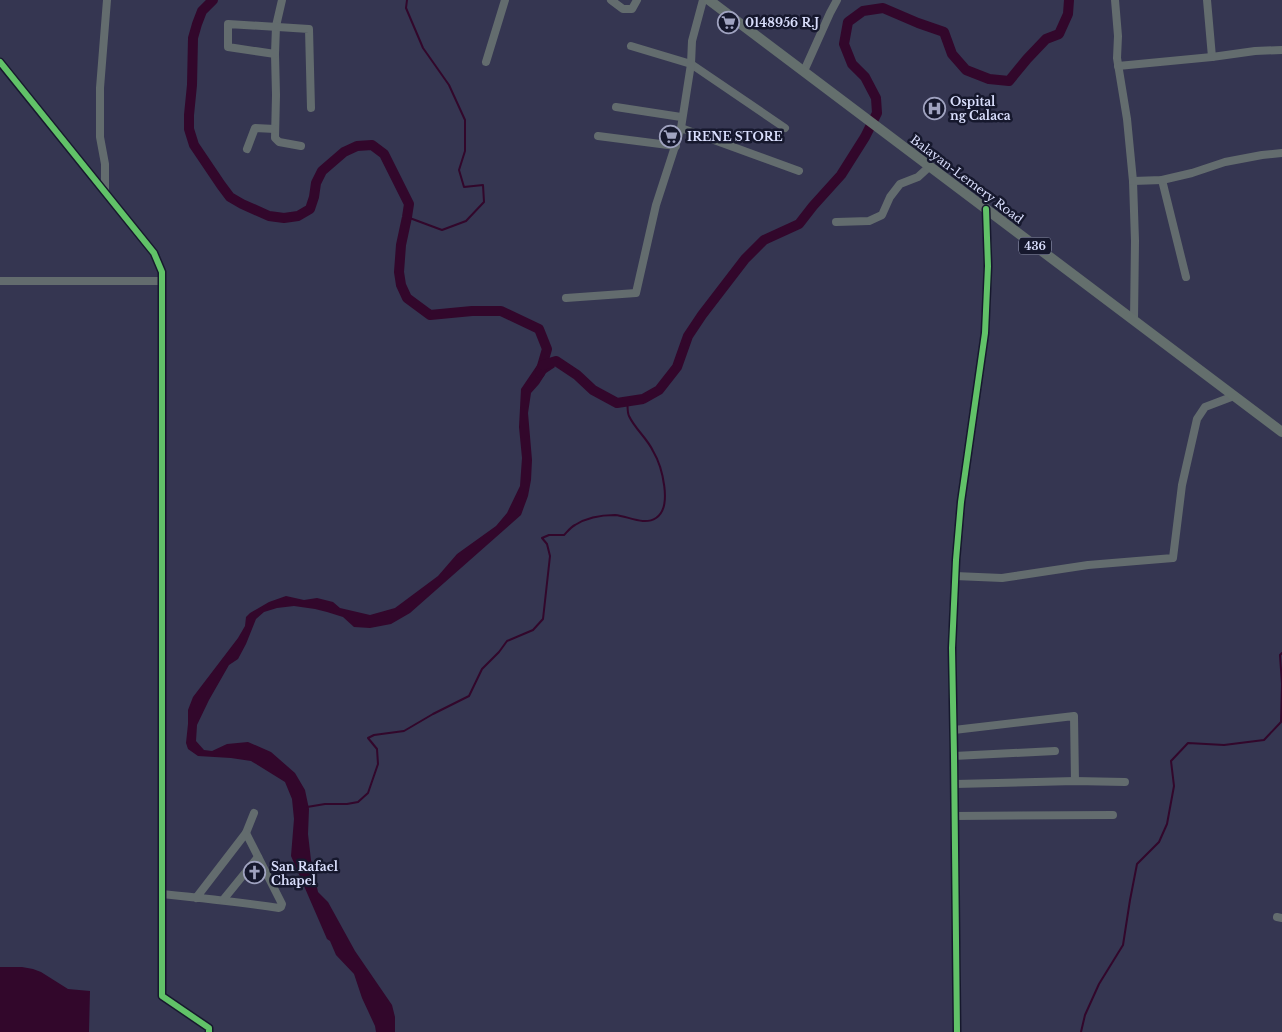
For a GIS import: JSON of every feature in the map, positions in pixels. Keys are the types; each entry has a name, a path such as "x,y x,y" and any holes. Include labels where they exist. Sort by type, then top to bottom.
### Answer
{"main road":[{"name":"Balayan-Lemery Road","path":"709,0 1282,432"}],"street":[{"path":"104,192 105,164 100,137 100,88 107,0"},
{"path":"282,0 276,26 274,54 276,94 275,138 278,142 301,146"},
{"path":"486,62 505,0"},
{"path":"611,0 623,9 632,9 637,0"},
{"path":"566,298 636,293 656,205 676,146 691,64 692,41 703,0"},
{"path":"804,71 837,0"},
{"path":"1115,0 1118,36 1117,58 1127,119 1133,181 1135,250 1134,320"},
{"path":"1207,0 1212,57"},
{"path":"274,54 228,46 228,24 309,29 311,108"},
{"path":"631,46 691,64 785,128"},
{"path":"1118,66 1255,51 1282,50"},
{"path":"0,62 154,253 162,272 162,996 209,1028 209,1032"},
{"path":"616,107 681,117"},
{"path":"247,150 255,128 275,129"},
{"path":"680,128 799,171"},
{"path":"598,136 676,146"},
{"path":"1133,181 1162,180 1192,173 1225,162 1282,153"},
{"path":"836,222 869,221 882,215 890,197 900,184 918,177 930,166"},
{"path":"1162,180 1186,277"},
{"path":"958,1032 952,648 961,502 985,333 988,266 986,209"},
{"path":"0,281 162,281"},
{"path":"955,576 1002,578 1088,565 1173,558 1182,485 1197,419 1205,407 1234,396"},
{"path":"954,730 1074,716 1075,781"},
{"path":"954,756 1055,750"},
{"path":"954,784 1075,781 1125,782"},
{"path":"196,898 246,833 254,814"},
{"path":"955,816 1113,815"},
{"path":"162,894 281,907 282,904 246,833"},
{"path":"223,900 258,857"}],"shaded area":[{"path":"542,358 555,367 546,373 531,393 528,413 532,460 531,480 528,496 521,515 410,613 391,624 370,628 354,627 343,617 315,609 294,606 264,612 256,619 238,659 229,665 197,725 196,741 204,750 212,751 227,744 248,742 271,752 295,773 305,790 309,809 308,834 311,860 318,892 328,902 355,951 392,1005 395,1017 395,1032 376,1032 354,974 336,955 330,941 327,939 291,856 294,819 292,799 285,782 251,761 198,756 188,749 186,743 188,710 193,697 238,638 245,626 246,617 250,613 269,602 286,596 304,600 317,598 333,602 340,608 370,615 395,608 438,576 457,554 496,526 507,513 520,486 522,458 519,427 521,389"},
{"path":"0,967 33,969 68,989 90,991 89,1032 0,1032"}],"waterway":[{"path":"213,0 202,11 193,38 189,129 194,145 230,197 269,216 284,218 298,216 310,209 316,183 322,171 344,152 357,146 372,145 384,154 409,204 401,245 399,272 401,285 407,298 430,315 472,311 501,311 539,329 547,349 540,373"},
{"path":"407,0 406,8 423,48 449,85 465,120 465,151 459,170 464,187 483,185 484,202 466,221 442,230 407,217"},
{"path":"543,365 556,361 577,375 593,390 617,403 643,399 659,390 677,367 688,336 745,259 764,240 799,224 841,175 865,137 877,113 876,98 865,77 852,64 844,44 848,22 863,11 883,8 944,32 952,54 966,70 989,79 1009,81 1046,39 1059,34 1068,14 1069,0"},
{"path":"307,807 358,802 368,793 378,764 377,749 368,738 374,735 404,731 469,696 482,669 507,641 533,630 543,619 550,556 547,544 542,538 549,535 564,535 575,525 594,517 615,515 646,521 656,518 661,513 665,496 660,466 650,446 629,416 627,401"},
{"path":"1081,1032 1085,1015 1099,984 1123,945 1137,864 1159,842 1167,824 1174,786 1171,761 1188,743 1224,745 1264,740 1281,722 1282,684 1280,655 1282,653"}],"cycle path":[{"path":"0,62 154,253 162,272 162,996 209,1028 209,1032"},
{"path":"957,1032 952,648 961,502 985,333 988,266 986,209"}],"place":[{"name":"0148956 R.J","path":"729,22"},
{"name":"Ospital ng Calaca","path":"934,108"},
{"name":"IRENE STORE","path":"671,136"},
{"name":"San Rafael Chapel","path":"255,873"}]}
